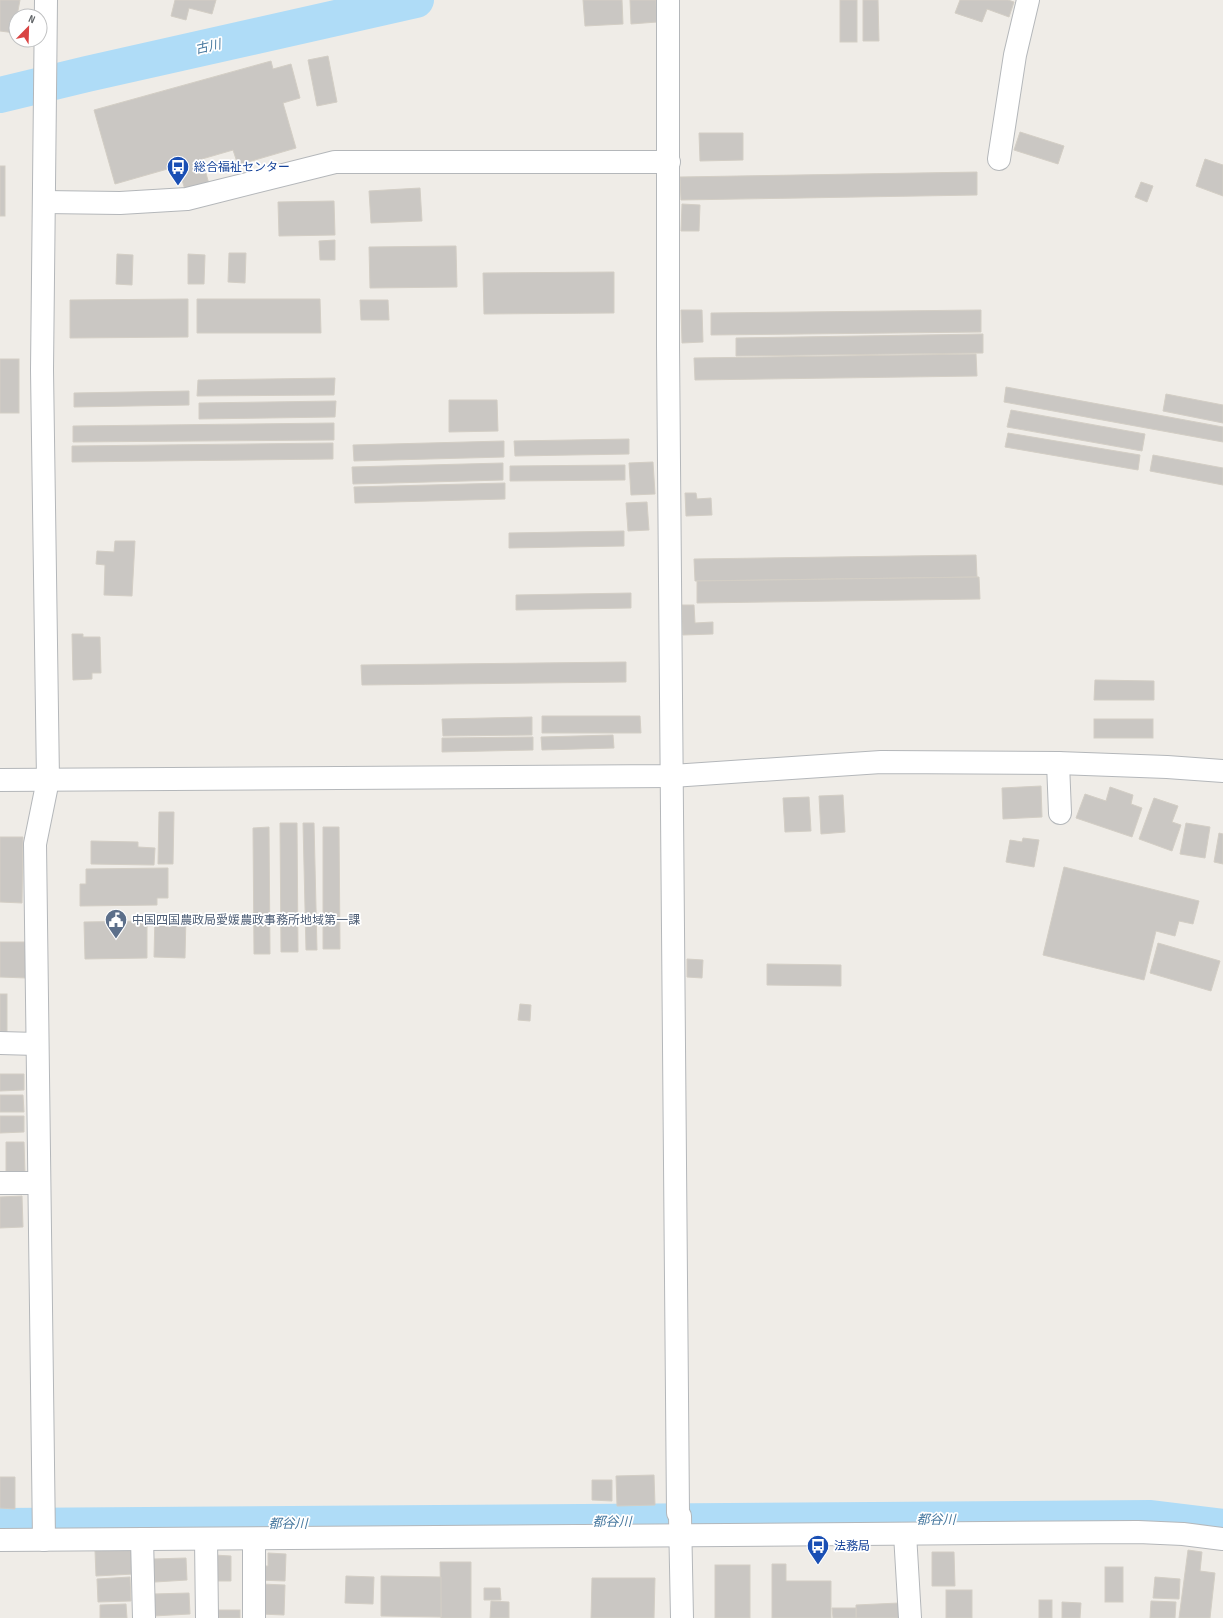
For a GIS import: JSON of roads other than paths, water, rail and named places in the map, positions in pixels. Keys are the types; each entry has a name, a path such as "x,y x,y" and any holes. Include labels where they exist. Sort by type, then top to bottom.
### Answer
{"street":[{"path":"43,1530 35,844 48,780 42,446 46,0"},
{"path":"668,0 668,346 678,1512 680,1526 682,1618"},
{"path":"999,160 1015,55 1028,0"},
{"path":"44,202 120,203 187,199 335,162 668,162"},
{"path":"0,780 672,776 881,762 1058,763 1167,767 1223,772"},
{"path":"1058,763 1060,813"},
{"path":"0,1044 37,1044"},
{"path":"0,1183 39,1183"},
{"path":"0,1540 43,1530 142,1540 254,1539 680,1526 905,1534 1138,1532 1183,1534 1223,1539"},
{"path":"905,1534 910,1618"},
{"path":"206,1539 207,1618"},
{"path":"254,1539 254,1618"},
{"path":"142,1540 144,1618"}],"waterway":[{"name":"古川","path":"0,95 416,0"},
{"name":"都谷川","path":"0,1526 1151,1518 1223,1527"}],"place":[{"name":"総合福祉センター","path":"178,186"},
{"name":"中国四国農政局愛媛農政事務所地域第一課","path":"116,940"},
{"name":"法務局","path":"818,1566"}]}
